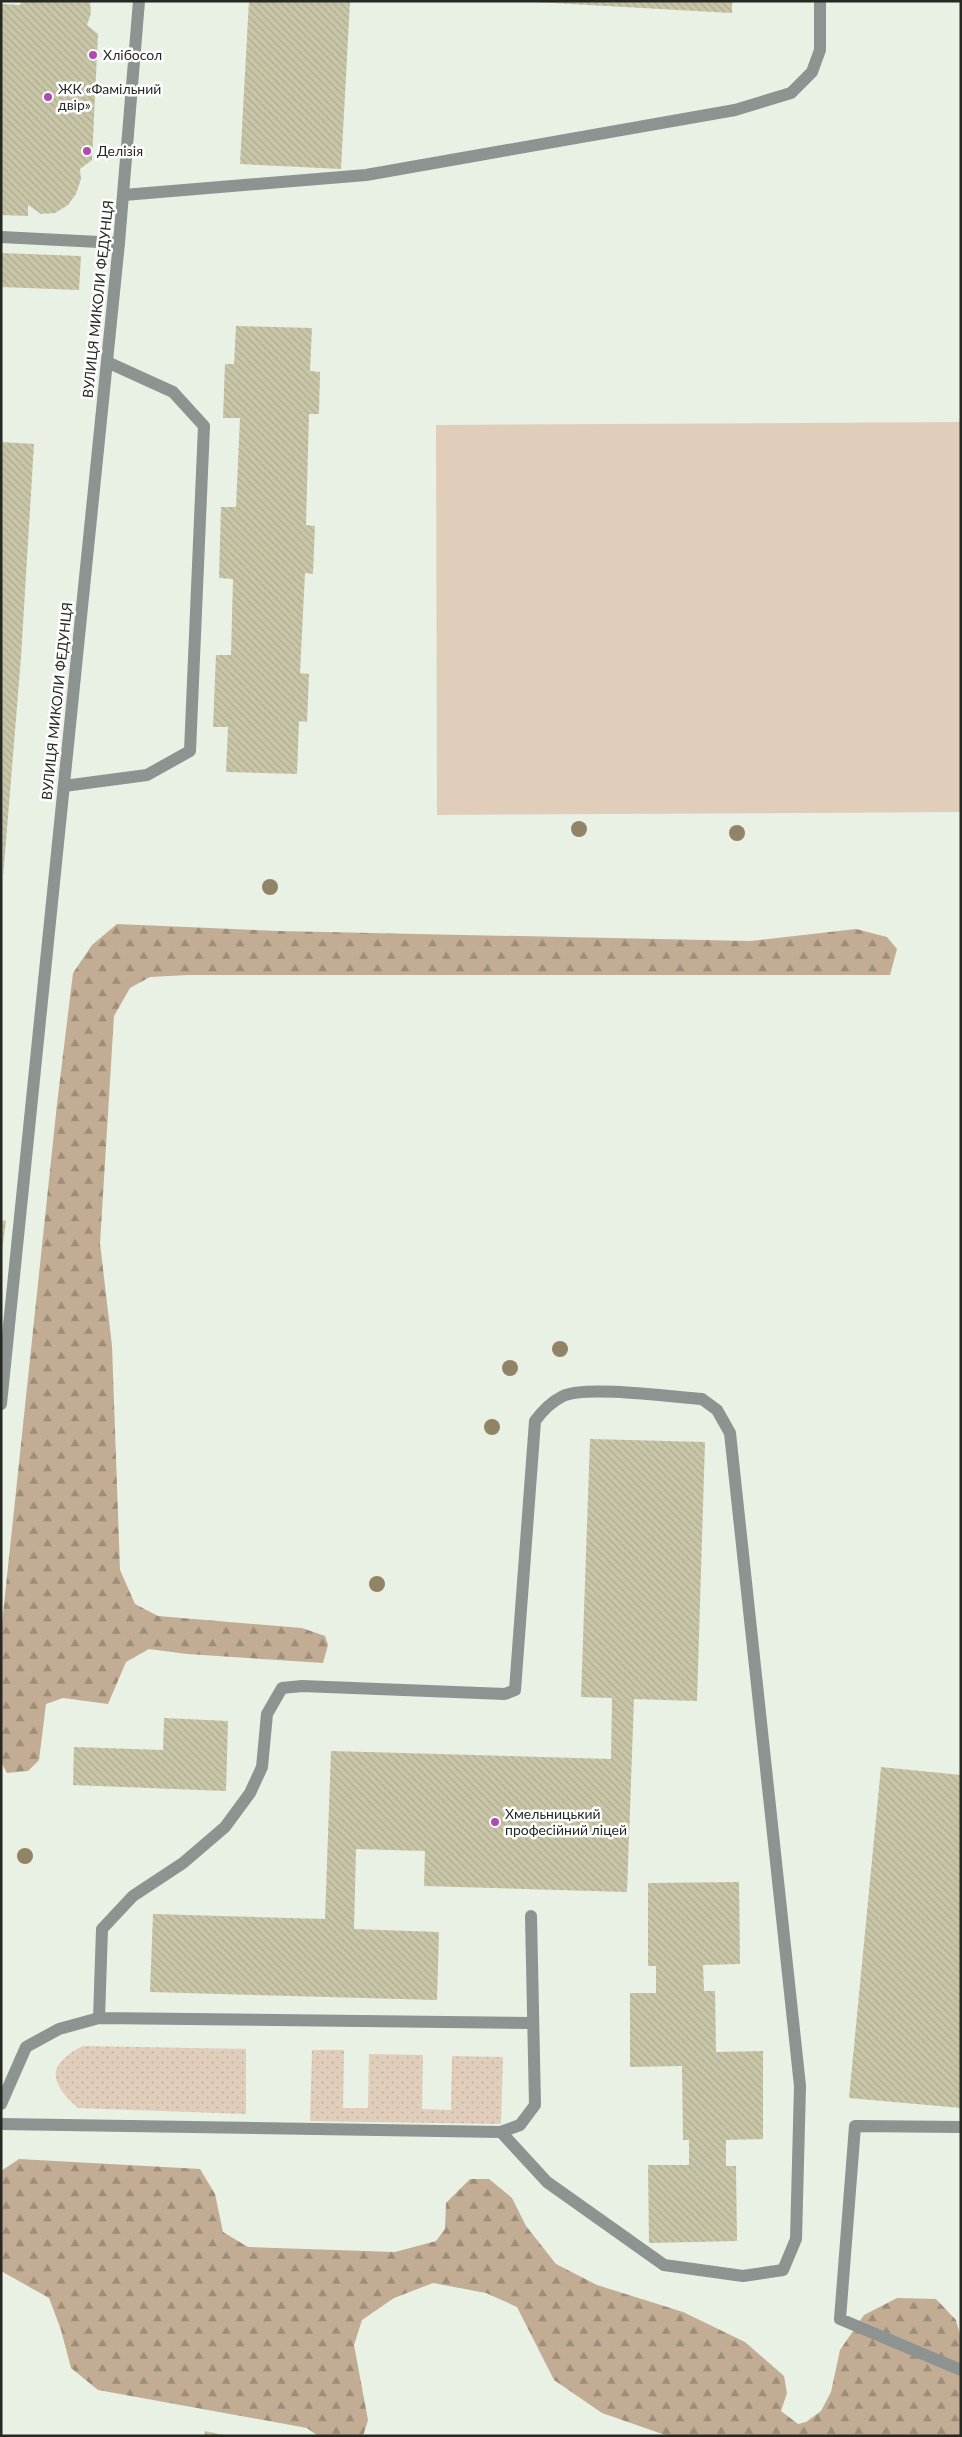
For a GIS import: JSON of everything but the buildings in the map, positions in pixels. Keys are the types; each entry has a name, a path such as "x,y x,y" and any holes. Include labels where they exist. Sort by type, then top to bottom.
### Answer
{"street":[{"name":"ВУЛИЦЯ МИКОЛИ ФЕДУНЦЯ","path":"1,1404 124,195 139,1"},
{"path":"124,195 366,175 735,110 791,93 812,72 820,50 820,1"},
{"path":"1,237 119,243"},
{"path":"64,786 146,775 190,751 204,426 173,392 107,362"},
{"path":"99,2018 102,1929 133,1896 183,1863 225,1828 250,1793 262,1767 267,1714 282,1688 302,1686 505,1694 515,1690 534,1421 549,1404 565,1395 585,1391 702,1399 717,1410 730,1433 800,2086 796,2240 783,2270 743,2276 664,2264 547,2182 501,2132"},
{"path":"1,2124 501,2132 520,2126 535,2105 531,1916"},
{"path":"1,2104 26,2047 59,2029 99,2018 533,2023"},
{"path":"961,2127 855,2126 840,2318 961,2370"}],"shaded area":[{"path":"961,422 961,812 437,815 436,425"},
{"path":"83,2046 246,2049 246,2114 78,2108 62,2090 57,2082 56,2075 57,2067 62,2060"},
{"path":"312,2050 344,2050 343,2108 368,2108 369,2054 423,2055 422,2109 451,2110 452,2056 503,2057 501,2124 310,2121"}],"green space":[{"path":"117,924 279,931 750,941 856,929 887,937 897,949 890,975 188,975 150,977 130,988 114,1016 100,1243 112,1346 120,1570 135,1604 158,1616 302,1628 325,1636 328,1645 323,1663 187,1654 149,1649 126,1662 108,1704 63,1698 46,1704 39,1760 28,1771 7,1773 1,1762 1,1633 57,1104 73,973 92,945"},
{"path":"19,2159 200,2169 215,2194 223,2232 248,2247 395,2252 436,2241 445,2229 446,2203 470,2179 489,2179 512,2198 526,2226 556,2264 597,2285 683,2312 745,2342 784,2376 787,2393 781,2411 798,2424 806,2422 821,2411 831,2392 840,2350 864,2315 897,2298 936,2299 956,2320 961,2339 961,2436 668,2436 602,2413 554,2380 517,2307 486,2293 433,2283 394,2298 362,2320 354,2345 368,2420 363,2436 318,2436 307,2428 98,2390 71,2368 61,2330 49,2298 1,2271 1,2171"}],"place":[{"name":"Хлібосол","path":"93,55"},
{"name":"ЖК «Фамільний двір»","path":"48,97"},
{"name":"Делізія","path":"87,151"},
{"name":"Хмельницький професійний ліцей","path":"495,1822"}]}
